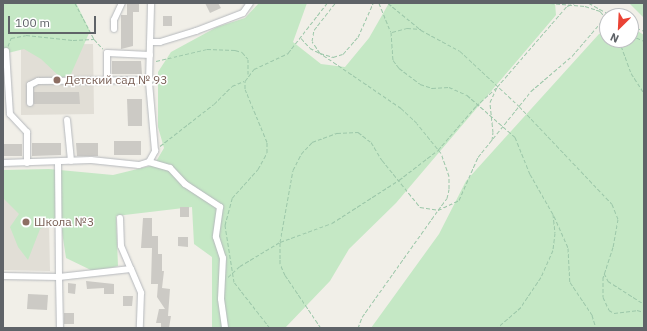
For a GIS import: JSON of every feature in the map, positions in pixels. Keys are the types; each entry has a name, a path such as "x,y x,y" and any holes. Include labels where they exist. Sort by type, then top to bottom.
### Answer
{"street":[{"path":"114,29 114,20 122,3"},
{"path":"149,162 155,150 150,80 150,3"},
{"path":"150,42 160,42 196,31 243,13 250,3"},
{"path":"6,51 10,114 27,132 28,163"},
{"path":"108,80 108,53 150,58"},
{"path":"30,103 30,85 38,81 150,80"},
{"path":"67,120 72,161"},
{"path":"3,163 72,161 139,165 149,162 170,168 185,184 220,207 216,237 223,258 221,299 225,328"},
{"path":"58,162 60,328"},
{"path":"120,218 120,246 141,294 140,328"},
{"path":"3,276 59,277 131,269"}],"path":[{"path":"75,3 94,39 108,53"},
{"path":"248,74 254,69 288,53 327,3"},
{"path":"336,3 312,36 312,41 320,53 337,56 351,47 373,3"},
{"path":"379,3 391,32 393,60 406,75 420,84 432,88 449,87 457,90 515,137 530,174 552,214 568,248 570,282 592,314 596,328"},
{"path":"388,3 421,30 460,51 519,106 612,204 618,219 616,234 604,273 603,297 609,310 619,314 637,310 644,312"},
{"path":"550,3 567,6 585,6 599,14"},
{"path":"224,280 240,266 280,242 332,223 399,180 438,150 476,106 497,87 567,6 575,3"},
{"path":"589,3 599,9"},
{"path":"321,328 285,275 280,264 280,242 293,170 301,154 312,142 337,133 358,132 371,142 378,155 420,206 438,210 459,200 478,157 491,140 531,91 572,56 599,26"},
{"path":"391,32 407,28 421,30"},
{"path":"6,51 11,38 26,35 73,40 94,39"},
{"path":"300,37 310,48 320,53 400,108 417,123 438,150 449,176 447,198 362,317 358,328"},
{"path":"622,48 632,73 644,93"},
{"path":"150,58 190,55 207,49 235,50 242,52 248,59 248,74 245,81 245,89 267,142 267,153 258,169 232,198 224,225 234,282 241,294 270,328"},
{"path":"155,150 214,104 232,86 245,81"},
{"path":"491,140 493,132 490,117 490,102 497,87"},
{"path":"497,328 521,307 541,277 553,250 555,233 552,214"},
{"path":"604,273 608,281 644,304"}],"shaded area":[{"name":"Детский сад № 93","path":"93,44 94,114 21,115 21,45"},
{"name":"Школа №3","path":"48,172 50,271 3,270 3,173"}],"green space":[{"path":"3,3 76,3 90,31 71,74 61,78 41,59 24,49 8,53 3,52"},
{"path":"259,3 307,3 293,42 321,64 345,67 369,38 389,3 555,3 556,15 396,203 349,249 330,281 285,328 212,328 212,257 194,244 192,207 116,216 118,266 95,272 66,258 60,218 40,229 28,260 18,247 10,227 19,214 3,198 3,170 49,169 113,175 154,165 164,148 158,127 158,72 171,52 217,27 245,18"},
{"path":"644,3 644,18 639,13 639,8 634,8 630,4"},
{"path":"639,32 644,35 644,328 371,328 439,234 466,181 599,34 599,48 639,48"}],"building":[{"path":"127,3 139,3 139,12 133,12 133,46 121,49 121,15 127,15"},
{"path":"205,3 218,3 221,8 210,13"},
{"path":"163,16 172,16 172,26 163,26"},
{"path":"112,61 141,61 142,74 112,74"},
{"path":"34,92 79,92 80,104 34,104"},
{"path":"127,99 142,99 142,126 128,126"},
{"path":"114,141 141,141 141,155 114,155"},
{"path":"32,143 61,143 61,155 32,156"},
{"path":"76,143 98,143 98,156 77,156"},
{"path":"3,144 22,144 22,156 3,156"},
{"path":"180,207 189,207 189,217 180,217"},
{"path":"143,218 152,218 152,236 158,236 158,254 162,254 162,271 164,271 162,288 170,289 168,316 171,316 169,328 161,328 161,323 156,323 159,309 165,309 157,297 158,284 151,284 152,248 141,248"},
{"path":"178,237 188,237 188,247 178,246"},
{"path":"86,281 114,284 114,294 104,294 104,288 87,289"},
{"path":"68,283 76,284 75,294 68,293"},
{"path":"28,294 48,295 47,310 27,309"},
{"path":"123,296 133,296 132,306 123,306"},
{"path":"64,313 74,313 74,324 64,324"}],"place":[{"name":"Детский сад № 93","path":"57,80"},
{"name":"Школа №3","path":"26,222"}]}
